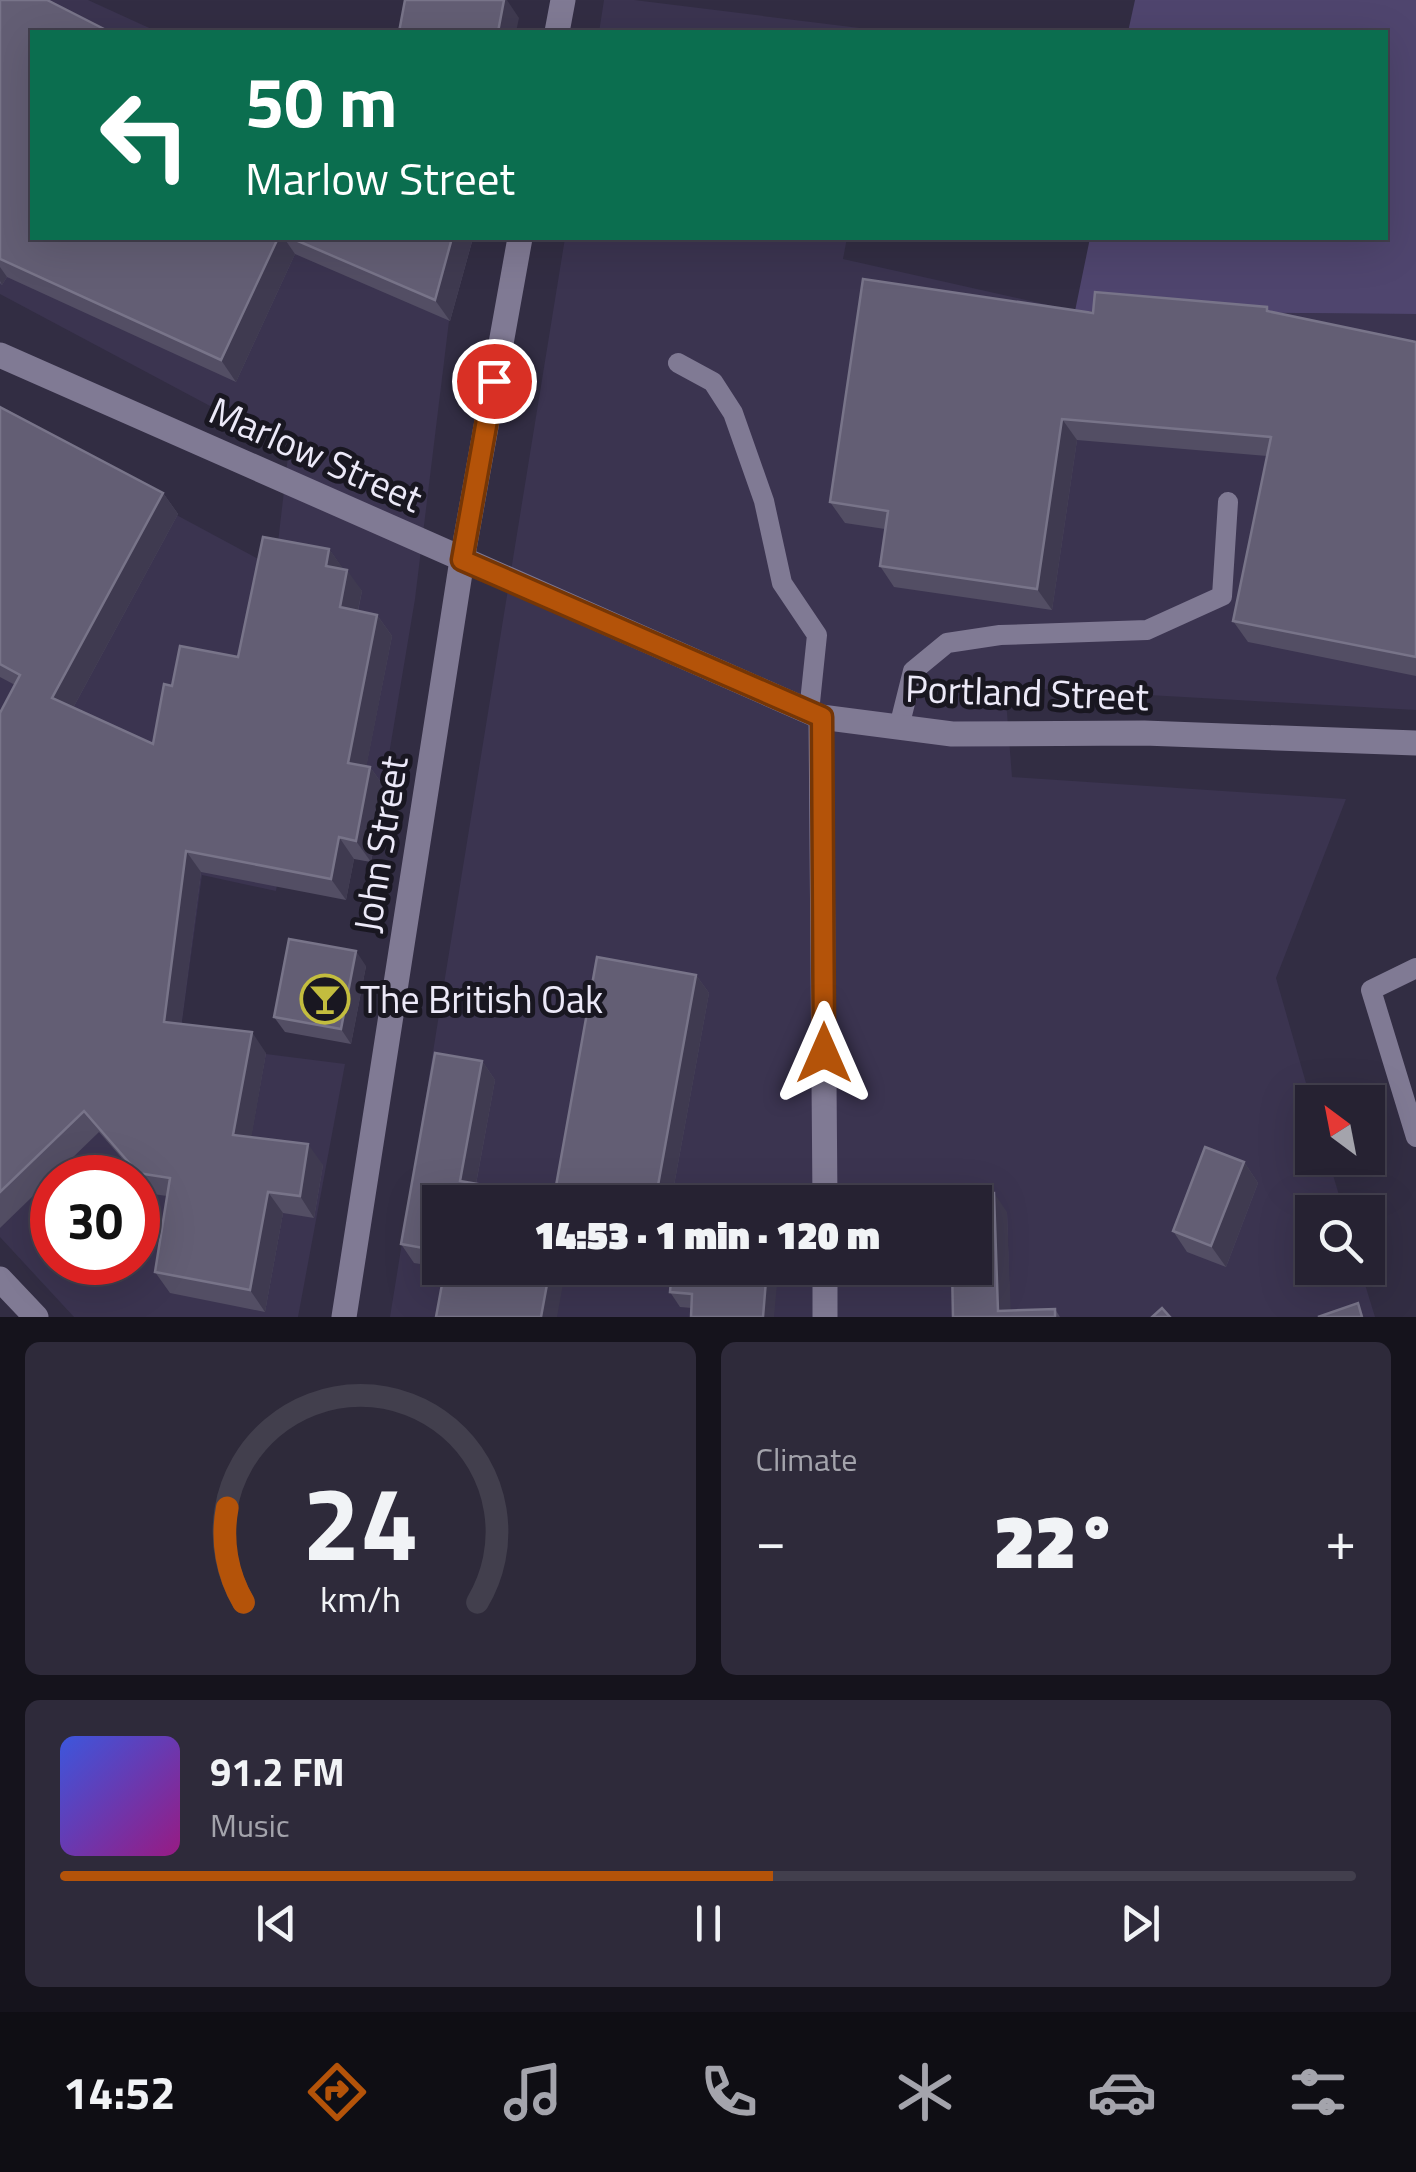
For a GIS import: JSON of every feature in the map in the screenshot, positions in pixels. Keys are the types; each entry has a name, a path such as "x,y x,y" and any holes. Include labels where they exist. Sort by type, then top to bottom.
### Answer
{"street":[{"path":"557,30 563,0"},
{"name":"John Street","path":"344,1317 462,560 520,240"},
{"name":"Marlow Street","path":"0,356 816,714"},
{"path":"816,714 825,1185"},
{"name":"Portland Street","path":"816,714 952,734 1144,733 1416,744"},
{"path":"0,1279 36,1317"},
{"path":"825,1285 826,1317"}],"lane":[{"path":"678,362 713,382 733,414 764,501 782,583 817,636 816,714"},
{"path":"899,727 913,672 948,643 1000,635 1147,630 1222,596 1228,502"},
{"path":"1416,968 1371,990 1411,1104 1416,1137"}],"shaded area":[{"path":"0,0 88,0 154,30 30,30 30,240 472,240 449,321 415,599 371,862 284,843 276,891 202,875 179,1043 345,1064 298,1317 74,1317 44,1285 160,1285 160,1155 30,1155 30,1269 0,1237 0,420 275,568 289,448 0,294"},
{"path":"604,0 634,0 876,30 599,30"},
{"path":"1135,0 1416,0 1416,314 1075,311 1090,240 1388,240 1388,30 1128,30"},
{"path":"565,240 847,240 843,259 1075,311 1416,314 1416,710 1005,687 1012,777 1346,799 1276,978 1307,1085 1295,1085 1295,1175 1333,1175 1339,1195 1295,1195 1295,1285 1365,1285 1375,1317 390,1317"}],"building":[{"path":"0,0 47,0 106,30 30,30 30,240 277,240 221,360 0,259"},
{"path":"405,0 504,0 498,30 399,30"},
{"path":"296,240 451,240 435,300"},
{"path":"863,279 1093,313 1095,292 1267,307 1267,311 1416,342 1416,657 1233,621 1271,437 1062,419 1037,589 880,566 888,511 830,502"},
{"path":"0,407 163,493 52,698 153,744 164,684 172,686 180,646 238,657 263,537 329,549 326,566 347,570 340,607 377,615 348,763 370,767 356,841 339,837 331,879 186,851 164,1022 252,1032 233,1135 308,1144 300,1196 268,1192 250,1290 160,1273 160,1241 170,1178 160,1176 160,1155 122,1155 84,1111 38,1155 30,1155 30,1163 0,1192 0,713 20,675 0,664"},
{"name":"The British Oak","path":"289,939 356,951 341,1029 274,1017"},
{"path":"597,957 696,975 658,1185 556,1185"},
{"path":"435,1053 482,1061 460,1181 484,1185 422,1185 422,1248 401,1244"},
{"path":"1205,1147 1244,1162 1211,1246 1173,1231"},
{"path":"992,1193 998,1311 1055,1309 1055,1317 953,1317 952,1285 992,1285"},
{"path":"442,1285 547,1285 541,1317 436,1317"},
{"path":"671,1285 766,1285 763,1317 691,1317 692,1294 670,1292"},
{"path":"1358,1303 1362,1317 1318,1317"},
{"path":"1162,1308 1170,1317 1152,1317"}],"place":[{"name":"The British Oak","path":"325,999"}],"route":[{"path":"494,381 462,560 822,717 824,1053"}]}
